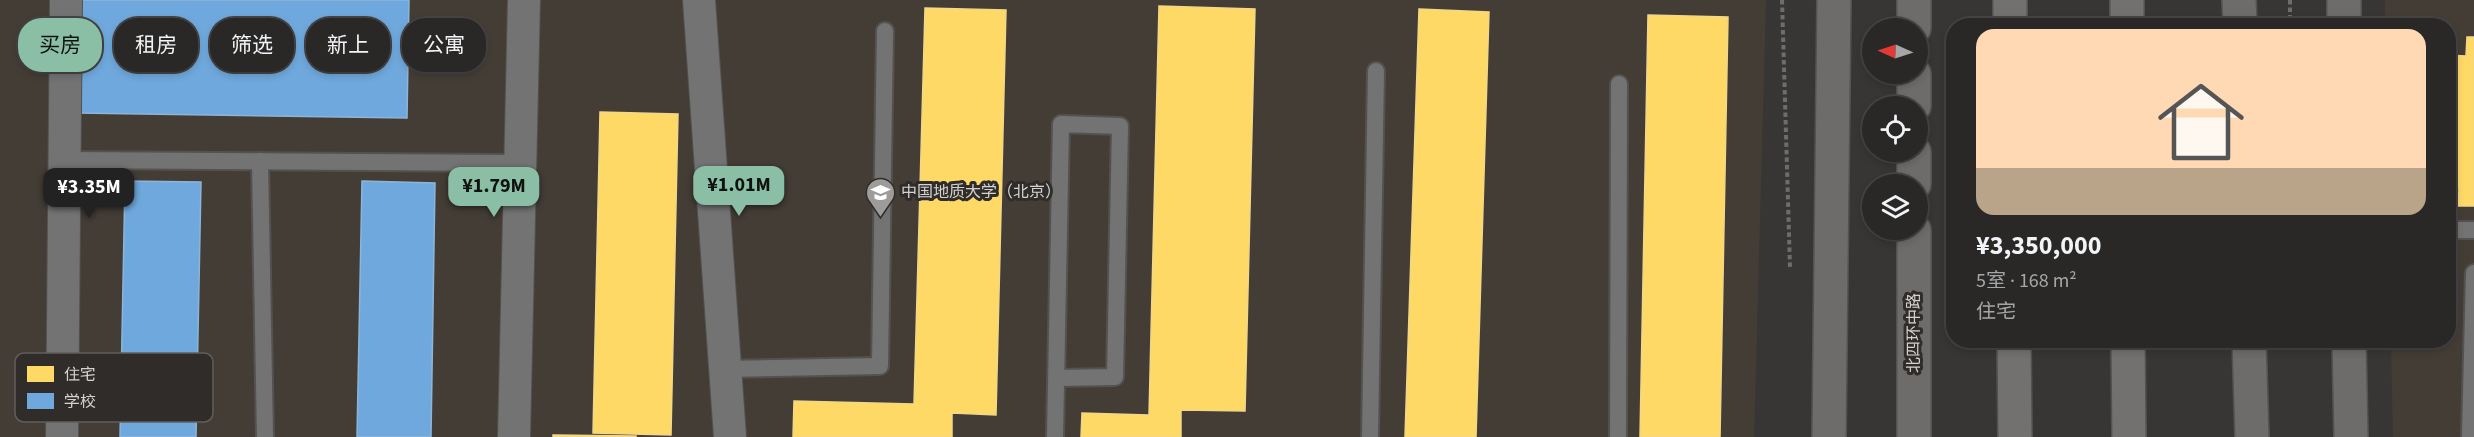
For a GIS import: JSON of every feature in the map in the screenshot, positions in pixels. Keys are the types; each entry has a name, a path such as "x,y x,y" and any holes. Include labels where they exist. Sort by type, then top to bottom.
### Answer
{"highway":[{"path":"2010,0 2010,18"},
{"path":"2127,0 2127,18"},
{"path":"2014,348 2015,437"},
{"path":"2128,348 2128,437"}],"street":[{"path":"63,353 66,0"},
{"path":"514,437 524,0"},
{"path":"699,0 730,437"},
{"path":"1828,437 1834,0"},
{"path":"1914,0 1914,18"},
{"path":"2239,0 2240,18"},
{"path":"2344,0 2344,18"},
{"name":"北四环中路","path":"1914,240 1914,437"},
{"path":"2249,348 2252,437"},
{"path":"2349,348 2351,437"},
{"path":"62,422 62,437"}],"lane":[{"path":"725,369 880,366 885,32"},
{"path":"1370,437 1376,71"},
{"path":"1618,437 1620,84"},
{"path":"1055,437 1061,124 1120,126 1115,377 1057,378"},
{"path":"65,160 520,163"},
{"path":"260,161 265,437"},
{"path":"2456,230 2474,230"},
{"path":"2470,437 2474,273"}],"path":[{"path":"1782,0 1790,272"},
{"path":"2290,0 2290,18"}],"shaded area":[{"name":"中国地质大学（北京）","path":"0,0 1766,0 1754,437 0,437"},
{"path":"2385,0 2474,0 2474,437 2393,437 2391,348 2456,348 2456,18 2385,18"}],"building: 住宅":[{"path":"1159,6 1255,9 1245,411 1181,410 1181,437 1081,437 1082,413 1149,415"},
{"path":"925,8 1006,10 996,415 952,413 952,437 793,437 794,401 914,404"},
{"path":"1419,9 1489,12 1476,437 1405,437"},
{"path":"1648,15 1728,17 1720,437 1640,437"},
{"path":"2467,37 2474,37 2474,206 2458,206 2456,55 2466,56"},
{"path":"600,112 678,114 671,435 593,433"},
{"path":"553,435 636,436 636,437 553,437"}],"building: 学校":[{"path":"79,0 409,0 409,18 402,18 402,72 408,72 407,118 77,113 78,72 102,72 102,18 79,18"},
{"path":"125,181 201,182 198,353 122,353"},
{"path":"362,181 435,183 431,437 357,437"},
{"path":"120,422 196,422 196,437 120,437"}],"place":[{"name":"中国地质大学（北京）","path":"880,218"}]}
